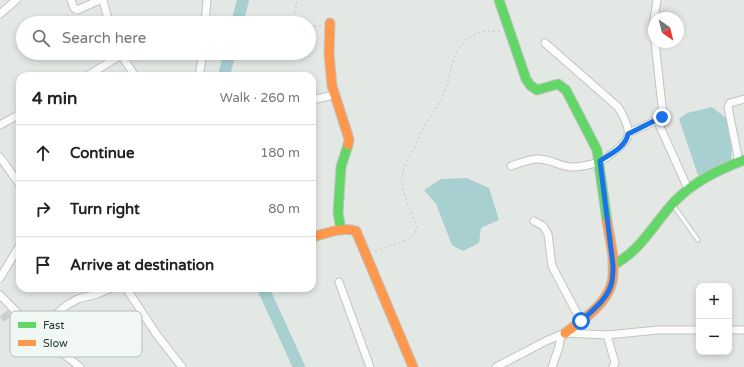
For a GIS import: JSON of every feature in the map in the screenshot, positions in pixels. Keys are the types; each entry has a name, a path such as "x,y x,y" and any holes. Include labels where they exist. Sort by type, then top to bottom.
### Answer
{"street":[{"path":"0,14 16,0"},
{"path":"71,0 74,8 77,10 102,0 106,16"},
{"path":"206,16 207,0"},
{"path":"496,367 546,341 563,334 581,321 607,295 612,282 613,265 600,161 597,150 566,90 558,84 538,90 534,90 530,86 526,79 510,34 500,0"},
{"path":"655,12 657,0"},
{"path":"330,23 329,53 334,95 349,139 340,167 338,207 341,230"},
{"path":"511,166 536,159 545,159 567,166 579,166 600,161 621,146 626,141 628,134 624,117 618,107 545,43"},
{"path":"628,134 662,117 664,114 656,48"},
{"path":"93,72 111,60"},
{"path":"124,60 132,72"},
{"path":"200,72 202,60"},
{"path":"316,99 334,95"},
{"path":"613,265 621,262 631,254 672,204 688,190 708,175 742,161 728,107 732,102 744,99"},
{"path":"0,125 16,116"},
{"path":"656,120 688,190"},
{"path":"0,157 16,179"},
{"path":"534,221 543,226 548,234 552,266 581,321"},
{"path":"316,237 352,228 356,231 413,367"},
{"path":"0,274 16,251"},
{"path":"339,282 370,367"},
{"path":"59,311 67,304 93,292"},
{"path":"129,292 141,311"},
{"path":"0,295 16,311"},
{"path":"142,312 157,335 182,367"},
{"path":"563,334 607,335 658,330 696,330"},
{"path":"732,330 744,330"},
{"path":"552,367 563,334"},
{"path":"607,335 615,363 613,367"},
{"path":"67,357 80,367"}],"lane":[{"path":"672,204 698,240"}],"path":[{"path":"294,16 297,0"},
{"path":"316,26 330,23"},
{"path":"365,254 409,239 415,233 417,227 403,187 403,171 424,127 443,96 447,87 453,60 458,50 465,41 481,32 490,30 510,34"}],"water":[{"path":"712,107 726,118 732,144 731,161 699,178 679,119 687,113"},
{"path":"467,178 489,188 499,220 481,228 479,243 463,251 452,245 436,204 424,190 441,179"}],"building":[{"path":"8,310 10,313 10,317 3,322 0,316"}],"waterway":[{"path":"239,16 243,0"},
{"path":"225,72 228,60"},
{"path":"265,292 299,367"}],"traffic: fast":[{"path":"499,0 526,79 530,85 537,90 558,84 566,90 597,150 607,221"},
{"path":"341,230 338,213 341,167 348,145"},
{"path":"613,265 632,252 647,236 667,209 683,194 707,177 744,160"}],"traffic: slow":[{"path":"330,23 329,53 332,86 349,139 348,145"},
{"path":"565,333 593,311 600,304 609,290 612,282 613,267 607,221"},
{"path":"316,236 345,229 356,231 413,367"}],"route":[{"path":"581,321 607,295 612,282 613,265 600,161 621,146 626,141 628,134 662,117"}]}
